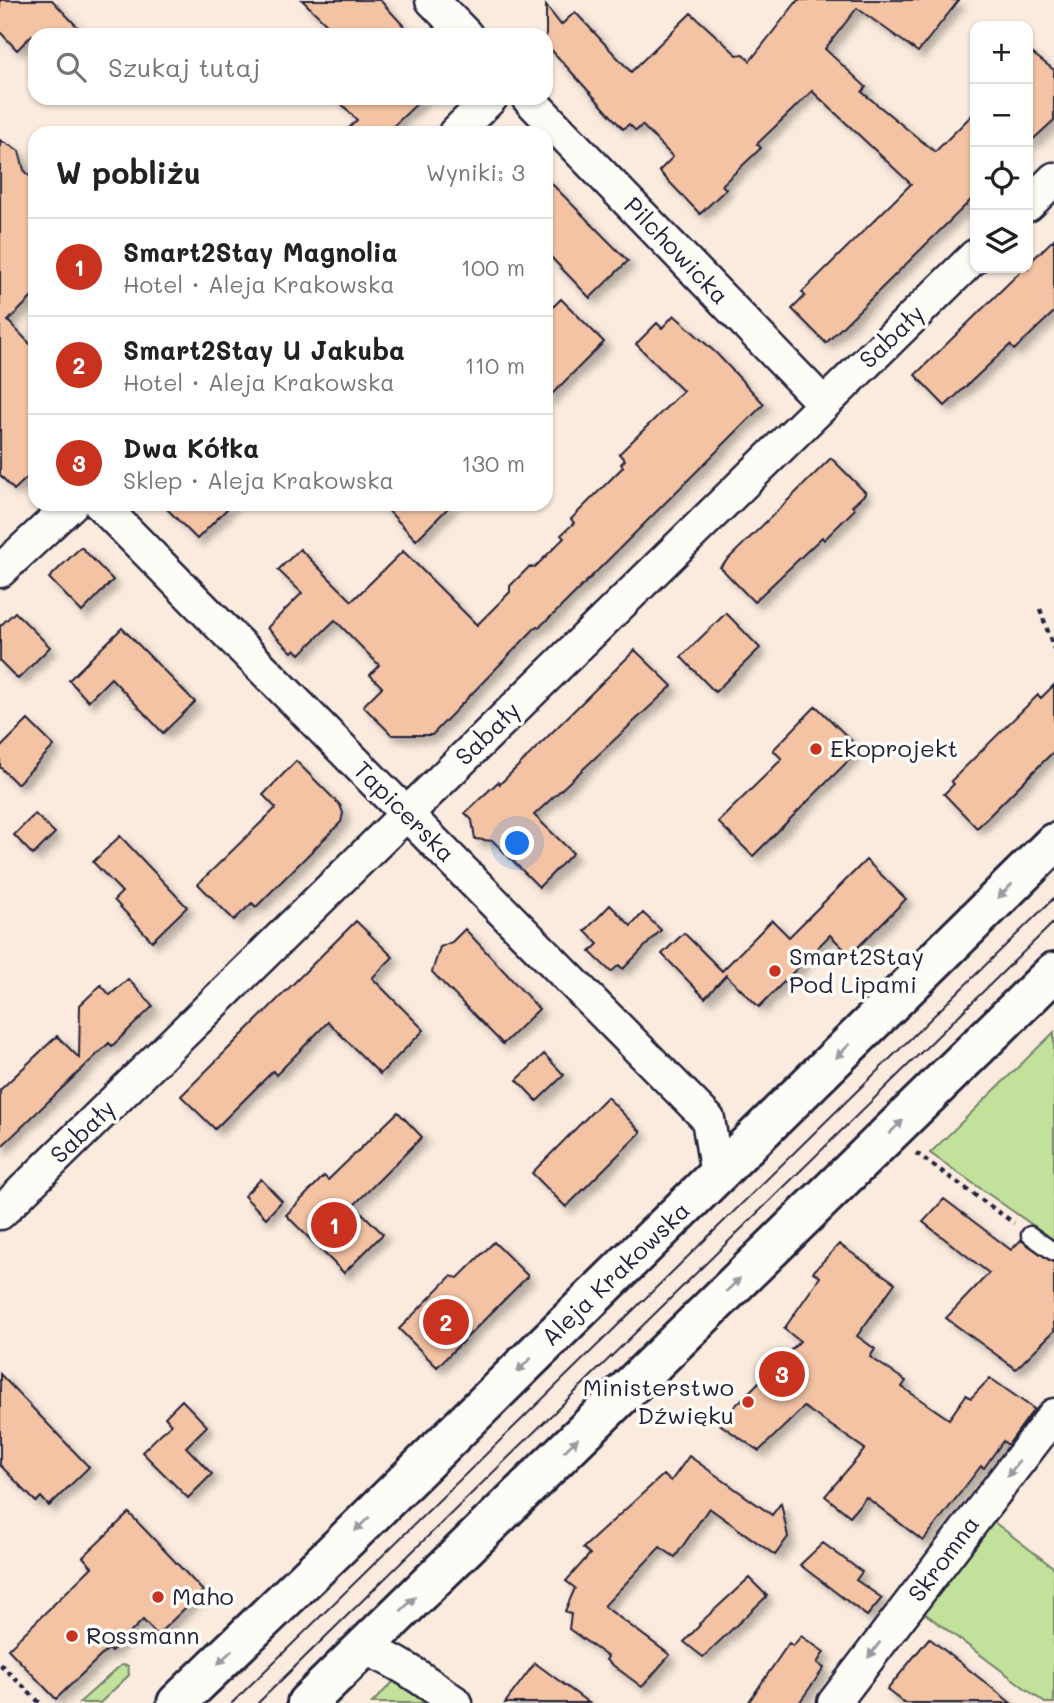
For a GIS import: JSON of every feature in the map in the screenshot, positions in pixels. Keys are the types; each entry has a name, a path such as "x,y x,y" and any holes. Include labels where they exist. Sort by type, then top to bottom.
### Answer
{"main road":[{"name":"Aleja Krakowska","path":"177,1703 1054,843"},
{"path":"307,1703 1054,972"}],"street":[{"path":"432,0 459,28"},
{"path":"462,126 484,105"},
{"name":"Pilchowicka","path":"535,105 824,404"},
{"path":"1033,200 1054,179"},
{"name":"Sabały","path":"0,1213 970,261"},
{"path":"6,554 63,511"},
{"name":"Tapicerska","path":"107,511 708,1119"},
{"path":"717,1175 708,1119 763,1130"},
{"name":"Skromna","path":"834,1703 1054,1415"},
{"path":"363,1648 403,1665 456,1703"}],"lane":[{"path":"1030,1234 1054,1252"}],"path":[{"path":"1040,609 1054,649"},
{"path":"915,1153 1030,1234"},
{"path":"0,1664 40,1703"}],"green space":[{"path":"1054,1032 1054,1240 930,1153"},
{"path":"990,1519 1054,1568 1054,1703 1045,1703 919,1609"},
{"path":"121,1665 128,1666 129,1675 100,1703 79,1703"},
{"path":"400,1675 440,1703 372,1703"}],"building":[{"path":"0,0 52,0 78,28 28,28 28,39 17,50 0,32"},
{"path":"302,0 380,0 406,28 331,28"},
{"path":"798,0 959,0 918,52 857,8 825,49 866,87 862,92 935,152 970,117 970,201 826,343 792,309 805,296 802,292 911,184 812,91 757,144 761,148 722,185 726,189 700,214 659,171 673,157 642,125 636,131 629,124 623,129 553,52 553,28 546,28 546,6 561,25 575,12 631,72 691,13 737,55 743,54 750,61"},
{"path":"1033,54 1054,70 1054,120 1033,139"},
{"path":"343,105 416,105 393,126 351,126 357,120"},
{"path":"0,140 19,151 24,170 28,174 28,301 8,321 28,342 28,477 14,490 0,475"},
{"path":"553,185 628,261 590,298 553,259"},
{"path":"1054,239 1054,312 1014,350 1010,345 945,406 915,375 1019,273 1033,273 1033,259"},
{"path":"561,299 604,342 553,393 553,307"},
{"path":"674,315 717,354 764,404 555,613 537,626 432,735 392,735 363,706 382,687 370,675 379,665 335,620 300,654 295,649 292,652 267,628 302,593 278,570 300,549 352,601 403,551 477,625 510,592 510,586 529,567 535,567 564,538 561,535 574,523 571,519 623,467 621,464 625,460 619,454 683,391 636,344 657,323 662,328"},
{"path":"831,458 866,493 852,506 855,509 824,540 822,537 754,602 720,567"},
{"path":"169,511 225,511 197,539"},
{"path":"389,511 445,511 416,540"},
{"path":"81,547 113,580 82,612 49,578"},
{"path":"15,612 50,647 18,679 0,661 0,626"},
{"path":"726,613 760,648 715,692 681,657"},
{"path":"122,628 195,702 163,733 111,678 88,701 69,680"},
{"path":"635,650 672,686 534,815 573,853 539,887 493,841 475,839 472,820 465,813 498,782 500,784"},
{"path":"1054,685 1054,751 977,828 944,794 954,784 951,781 1038,695 1041,698"},
{"path":"816,706 860,749 753,856 718,822 782,759 773,750"},
{"path":"28,720 54,746 17,784 0,767 0,748"},
{"path":"296,761 340,805 343,813 341,822 256,907 252,903 234,920 198,884 276,808 263,795"},
{"path":"35,814 55,833 33,855 14,835"},
{"path":"120,836 187,907 152,941 114,900 122,892 93,862"},
{"path":"866,860 906,899 850,955 830,935 759,1007 726,975 705,998 662,954 684,933 722,971 772,920 789,937"},
{"path":"610,905 631,926 643,913 661,930 623,969 619,965 611,972 590,952 598,944 585,931"},
{"path":"356,921 393,957 372,978 424,1030 380,1074 328,1022 276,1075 273,1071 215,1129 181,1096"},
{"path":"465,929 539,1009 503,1044 432,972 440,947 452,942"},
{"path":"128,979 153,1006 112,1046 109,1043 0,1148 0,1090 57,1036 79,1058 80,1005 101,985 110,995"},
{"path":"544,1054 564,1075 537,1101 517,1080"},
{"path":"607,1097 641,1132 566,1207 532,1173"},
{"path":"398,1112 422,1137 354,1205 383,1234 344,1273 286,1215 324,1176 328,1180"},
{"path":"261,1179 282,1201 266,1218 244,1196"},
{"path":"944,1199 1011,1250 1021,1240 1054,1263 1054,1331 1016,1369 946,1318 989,1273 923,1222"},
{"path":"494,1242 528,1276 437,1367 399,1329 451,1276 458,1278"},
{"path":"839,1244 895,1283 857,1336 875,1349 870,1357 906,1381 902,1387 949,1419 966,1395 971,1398 990,1378 1034,1409 1008,1445 1003,1441 984,1468 981,1466 923,1541 866,1497 850,1516 825,1496 865,1449 804,1407 759,1451 718,1423 800,1341 784,1329 820,1277 813,1272"},
{"path":"0,1374 89,1467 49,1506 41,1497 36,1502 0,1465"},
{"path":"182,1400 207,1426 186,1447 212,1474 188,1498 142,1452 171,1424 165,1417"},
{"path":"689,1456 772,1515 781,1503 788,1537 775,1555 709,1508 675,1557 660,1547 604,1606 670,1655 642,1687 606,1660 608,1657 569,1629 571,1614 565,1611 575,1588 566,1581 590,1554 583,1548 663,1475 671,1481"},
{"path":"129,1513 203,1591 157,1635 143,1620 111,1652 108,1649 56,1699 8,1649 92,1567 83,1557"},
{"path":"823,1543 862,1572 856,1580 882,1598 867,1616 800,1565"},
{"path":"749,1578 767,1596 703,1657 684,1642 699,1624"},
{"path":"801,1636 824,1652 817,1663 824,1668 799,1703 748,1703 789,1643 793,1646"},
{"path":"929,1638 1011,1703 904,1703 887,1690"},
{"path":"535,1663 589,1703 505,1703"}],"tram line":[{"path":"232,1703 1054,898"},
{"path":"258,1703 1054,922"}],"place":[{"name":"Ekoprojekt","path":"816,749"},
{"name":"Smart2Stay Pod Lipami","path":"775,971"},
{"name":"Smart2Stay Magnolia","path":"334,1225"},
{"name":"Smart2Stay U Jakuba","path":"446,1322"},
{"name":"Dwa Kółka","path":"782,1374"},
{"name":"Ministerstwo Dźwięku","path":"748,1402"},
{"name":"Maho","path":"158,1597"},
{"name":"Rossmann","path":"72,1636"}]}
